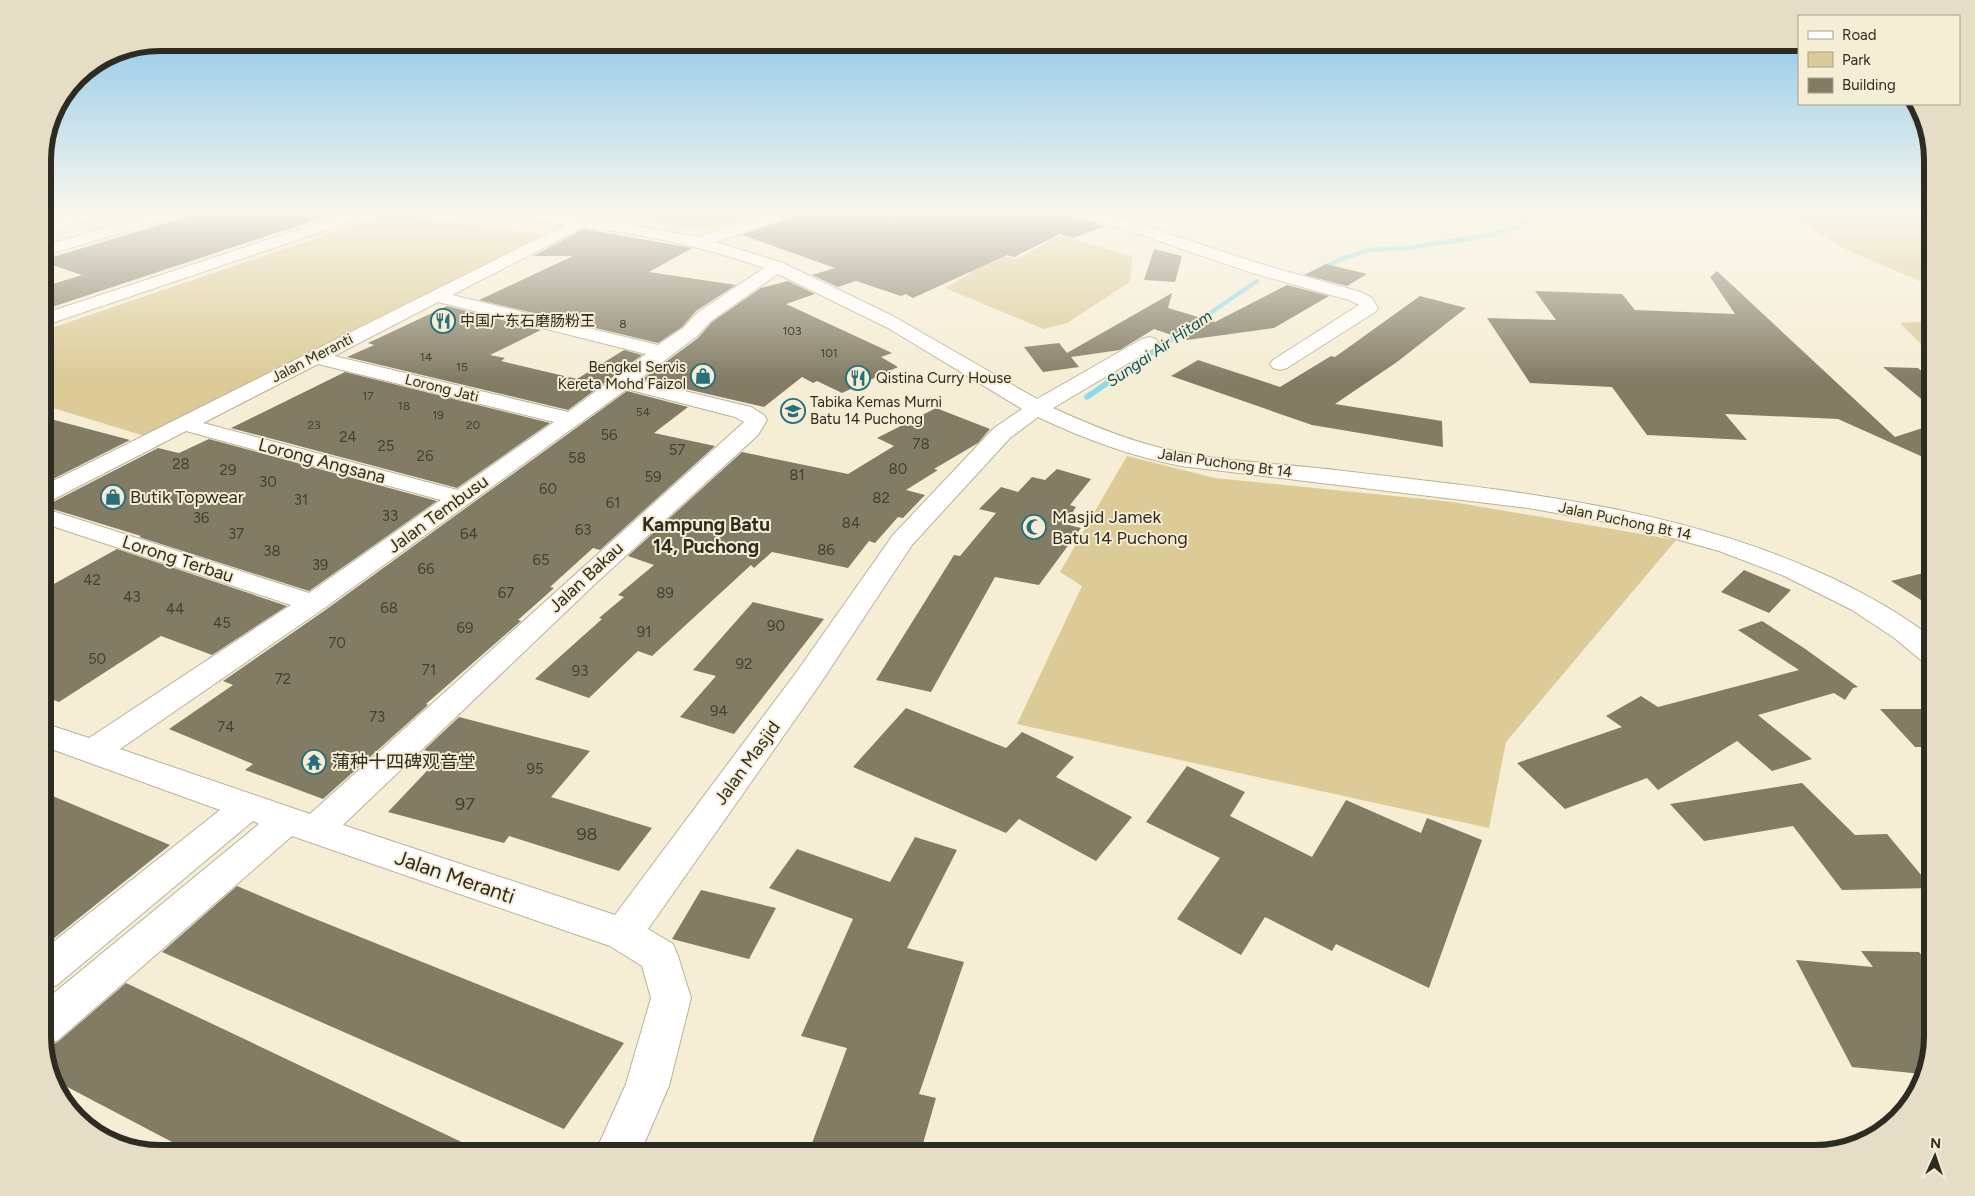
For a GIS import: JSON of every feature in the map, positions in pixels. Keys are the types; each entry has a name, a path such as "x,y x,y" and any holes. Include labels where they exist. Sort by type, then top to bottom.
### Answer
{"street":[{"path":"51,317 199,268"},
{"name":"Jalan Meranti","path":"51,491 492,268"},
{"name":"Jalan Tembusu","path":"93,752 313,604 624,382 661,352 690,332 704,317 777,268"},
{"name":"Jalan Puchong Bt 14","path":"777,268 896,325 1037,408 1102,437 1161,455 1225,466 1515,500 1686,533 1735,547 1793,568 1889,619 1924,647"},
{"path":"1254,268 1355,296 1366,302 1369,308 1280,364"},
{"path":"436,296 661,352"},
{"name":"Jalan Masjid","path":"624,934 809,677 902,540 1002,433 1037,408 1149,343"},
{"name":"Lorong Jati","path":"315,357 570,419"},
{"name":"Jalan Bakau","path":"302,825 476,682 574,587 750,430 756,420 743,412 624,382"},
{"name":"Lorong Angsana","path":"183,424 460,498"},
{"name":"Lorong Terbau","path":"51,518 313,604"},
{"name":"Jalan Meranti","path":"51,737 302,825 624,934"},
{"path":"51,966 248,806"},
{"path":"51,1021 302,825"},
{"path":"622,1145 647,1086 671,998 659,956 624,934"}],"green space":[{"path":"229,268 485,268 148,437 51,407 51,328"},
{"path":"960,268 1131,268 1130,282 1067,323 1044,329 945,288 973,272"},
{"path":"1889,268 1924,268 1924,283"},
{"path":"1924,322 1924,347 1900,323"},
{"path":"1127,456 1215,478 1453,502 1676,540 1506,742 1489,828 1017,724 1082,586 1060,572"}],"building":[{"path":"60,268 170,268 51,307 51,285 82,275"},
{"path":"548,268 657,268 649,272 736,285 696,311 682,327 658,343 479,300"},
{"path":"835,268 979,268 913,298 906,294 901,296 856,281 838,287 812,275"},
{"path":"1148,268 1179,268 1175,282 1144,280"},
{"path":"1319,268 1342,268 1367,274 1347,286 1305,275"},
{"path":"1717,271 1895,437 1924,428 1924,457 1838,419 1725,414 1747,440 1647,435 1612,387 1530,383 1487,318 1556,320 1535,291 1622,294 1635,310 1735,314 1710,277"},
{"path":"788,281 815,294 786,304 892,353 881,357 898,367 842,393 817,381 813,383 802,377 764,407 643,379 698,338 712,322 761,288"},
{"path":"1287,285 1329,296 1274,328 1187,340 1154,329 1120,350 1071,357 1079,367 1043,372 1024,347 1059,343 1067,353 1172,293 1168,308 1215,322"},
{"path":"1420,296 1466,308 1397,362 1335,404 1442,421 1443,447 1312,425 1171,376 1198,360 1280,387 1331,356 1335,357"},
{"path":"447,306 541,330 490,355 505,358 501,361 577,379 624,350 642,355 568,410 347,357 374,345 368,343"},
{"path":"1883,367 1918,368 1924,373 1924,401"},
{"path":"345,372 550,423 457,488 231,428"},
{"path":"627,391 688,407 654,433 715,446 600,550 593,548 550,587 554,588 518,620 521,621 426,704 428,705 323,799 245,770 253,764 169,729 233,685 223,681 324,611"},
{"path":"936,408 990,429 978,443 934,469 938,470 906,490 925,495 903,518 898,517 875,543 869,541 848,568 772,552 754,568 751,565 652,656 638,651 589,698 535,679 624,597 618,595 654,565 628,556 742,452 848,474 894,446 877,438"},
{"path":"51,419 130,440 51,480"},
{"path":"209,439 437,501 309,591 51,508 51,502 158,448 179,453"},
{"path":"1057,469 1091,479 1070,505 1076,507 1065,524 1081,528 1039,585 995,577 931,692 876,680 954,555 960,556 996,513 979,509 1001,487 1018,492 1032,477 1045,480"},
{"path":"117,549 287,606 212,655 161,636 59,702 51,699 51,586"},
{"path":"1744,570 1791,590 1769,613 1721,592"},
{"path":"1924,573 1924,602 1891,581"},
{"path":"753,602 824,619 734,734 680,717 716,676 693,670"},
{"path":"1762,621 1804,648 1858,687 1853,688 1845,700 1834,693 1758,715 1812,759 1772,771 1737,741 1658,790 1647,778 1565,809 1517,763 1622,727 1606,716 1641,696 1658,707 1799,670 1738,630"},
{"path":"906,708 1006,748 1022,732 1074,757 1056,777 1132,817 1096,861 1019,819 1006,833 853,767"},
{"path":"1880,709 1924,709 1924,747 1915,747"},
{"path":"459,717 590,751 551,797 652,828 619,871 509,836 504,843 388,812 442,755 424,750"},
{"path":"1187,766 1245,792 1230,816 1312,857 1346,800 1421,833 1427,818 1482,840 1429,988 1336,944 1332,951 1265,917 1241,955 1177,919 1220,858 1146,822"},
{"path":"1802,783 1855,835 1887,834 1924,878 1924,888 1842,890 1793,826 1704,841 1670,804"},
{"path":"51,795 170,845 51,941"},
{"path":"915,837 957,850 907,948 964,962 919,1094 936,1098 923,1145 811,1145 847,1048 801,1036 853,919 769,888 797,849 890,882"},
{"path":"237,886 624,1043 564,1129 162,952"},
{"path":"701,890 776,908 749,959 672,939"},
{"path":"1861,951 1919,952 1924,959 1924,1035 1923,1050 1916,1073 1852,1067 1796,960 1873,967"},
{"path":"126,983 468,1145 178,1145 64,1085 57,1071 51,1045 59,1041"}],"waterway":[{"name":"Sungai Air Hitam","path":"1302,278 1323,268"},
{"name":"Sungai Air Hitam","path":"1194,324 1257,281"},
{"name":"Sungai Air Hitam","path":"1087,397 1183,331"}],"place":[{"name":"中国广东石磨肠粉王","path":"443,321"},
{"name":"Bengkel Servis Kereta Mohd Faizol","path":"703,376"},
{"name":"Qistina Curry House","path":"858,378"},
{"name":"Tabika Kemas Murni Batu 14 Puchong","path":"793,411"},
{"name":"Butik Topwear","path":"113,497"},
{"name":"Masjid Jamek Batu 14 Puchong","path":"1034,527"},
{"name":"蒲种十四碑观音堂","path":"314,762"}],"district":[{"name":"Kampung Batu 14, Puchong","path":"706,535"}]}
